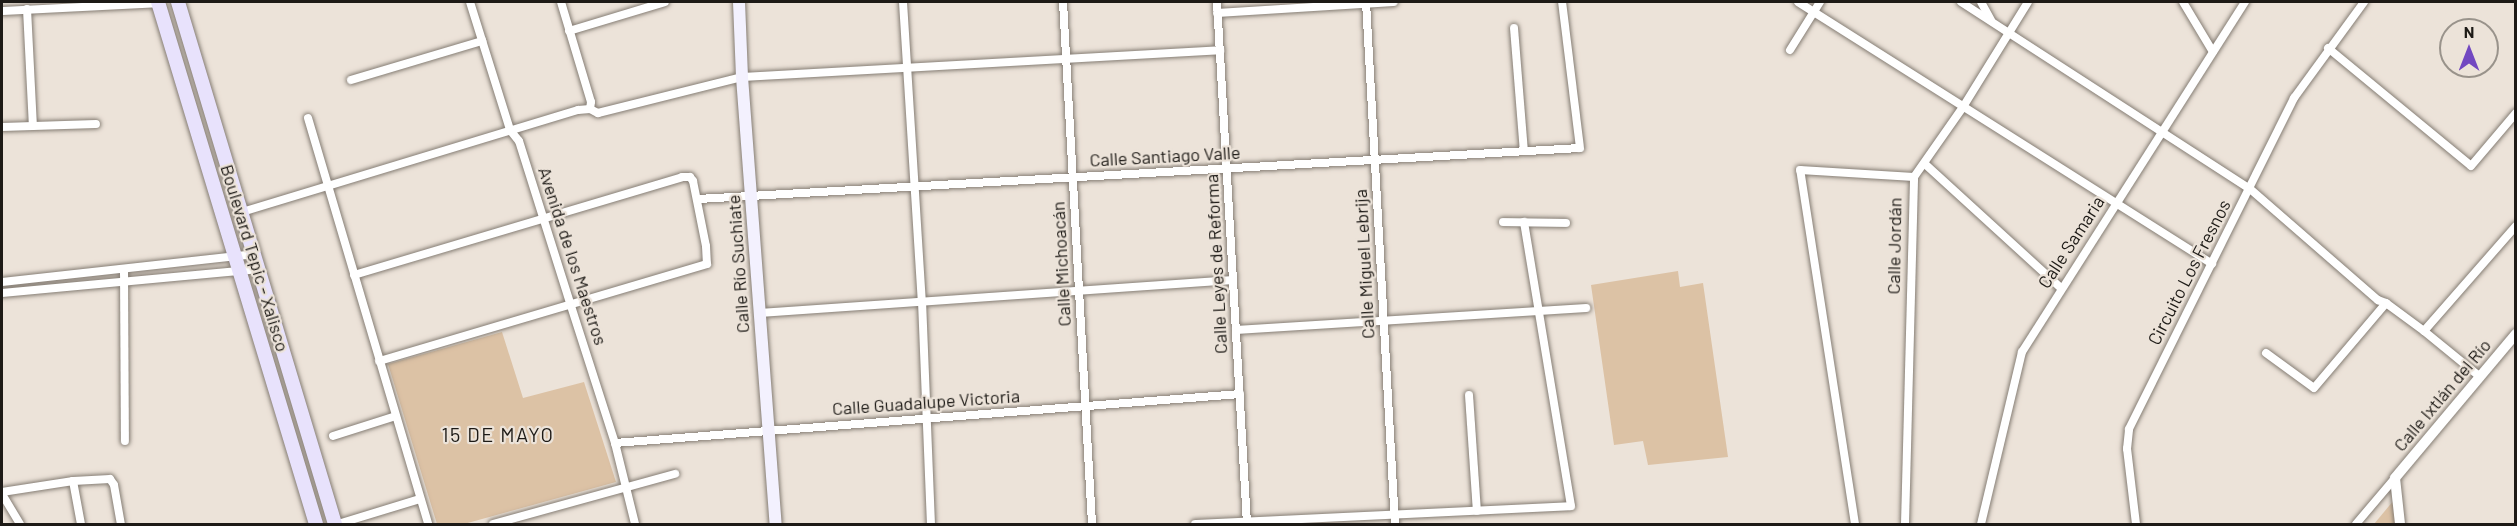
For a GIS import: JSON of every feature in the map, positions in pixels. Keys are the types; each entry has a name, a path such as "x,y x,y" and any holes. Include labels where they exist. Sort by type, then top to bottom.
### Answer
{"main road":[{"name":"Boulevard Tepic - Xalisco","path":"158,2 316,525"},
{"path":"158,2 168,8 177,36 193,48"},
{"name":"Boulevard Tepic - Xalisco","path":"178,2 260,268 335,525"},
{"name":"Calle Río Suchiate","path":"739,2 742,77 776,525"},
{"path":"200,137 213,148 229,199 242,212"},
{"path":"301,471 314,483 326,516 335,525"}],"street":[{"path":"2,11 158,2"},
{"name":"Avenida de los Maestros","path":"470,2 510,130 519,141 615,443 635,525"},
{"path":"561,2 591,102 590,110"},
{"path":"569,31 665,2"},
{"path":"903,2 922,302 931,525"},
{"name":"Calle Michoacán","path":"1063,2 1092,525"},
{"name":"Calle Leyes de Reforma","path":"1217,2 1247,523"},
{"name":"Calle Miguel Lebrija","path":"1366,2 1395,525"},
{"path":"1217,13 1394,2"},
{"name":"Calle Santiago Valle","path":"698,199 1580,148 1562,2"},
{"path":"1798,2 2212,264"},
{"path":"1790,50 1821,2"},
{"path":"1960,2 2164,131 2249,188 2378,300 2386,303 2424,331 2479,376"},
{"path":"1981,2 1992,22"},
{"name":"Calle Jordán","path":"1905,525 1914,177 1964,107 2028,2"},
{"path":"2183,2 2213,52"},
{"name":"Calle Samaria","path":"1981,525 2022,352 2245,2"},
{"name":"Circuito Los Fresnos","path":"2136,525 2127,449 2129,429 2294,98 2328,48 2364,2"},
{"path":"27,9 33,126"},
{"path":"1514,28 1524,151"},
{"path":"351,80 482,41"},
{"path":"2328,48 2471,166 2516,113"},
{"path":"242,212 510,130 590,110 598,113 742,77 1220,50"},
{"path":"308,118 428,525"},
{"path":"2,127 96,124"},
{"path":"1925,164 2061,288"},
{"path":"1855,525 1800,170 1914,177"},
{"path":"354,276 682,177 690,177 693,182 698,199 707,264 379,361"},
{"path":"1503,222 1566,222"},
{"path":"1195,525 1571,506 1524,222"},
{"path":"2424,331 2516,226"},
{"path":"2,282 255,254"},
{"path":"2,293 260,268"},
{"path":"124,269 125,441"},
{"path":"760,313 1233,280"},
{"path":"2266,353 2314,388 2386,303"},
{"path":"1236,330 1586,308"},
{"name":"Calle Ixtlán del Río","path":"2356,525 2516,334"},
{"name":"Calle Guadalupe Victoria","path":"615,443 1240,394"},
{"path":"1469,394 1477,511"},
{"path":"333,436 396,416"},
{"path":"493,525 624,486 675,474"},
{"name":"Calle Ixtlán del Río","path":"2395,478 2400,525"},
{"path":"20,525 2,493 73,481 110,479 114,485 121,525"},
{"path":"73,481 81,525"},
{"path":"335,525 420,499"}],"shaded area":[{"path":"1678,271 1680,287 1703,283 1728,457 1648,465 1643,441 1614,445 1591,285"},
{"path":"502,332 523,398 584,382 616,482 464,524 437,524 388,364"},
{"path":"2394,500 2397,524 2374,524"}],"district":[{"name":"15 DE MAYO","path":"498,434"}]}
